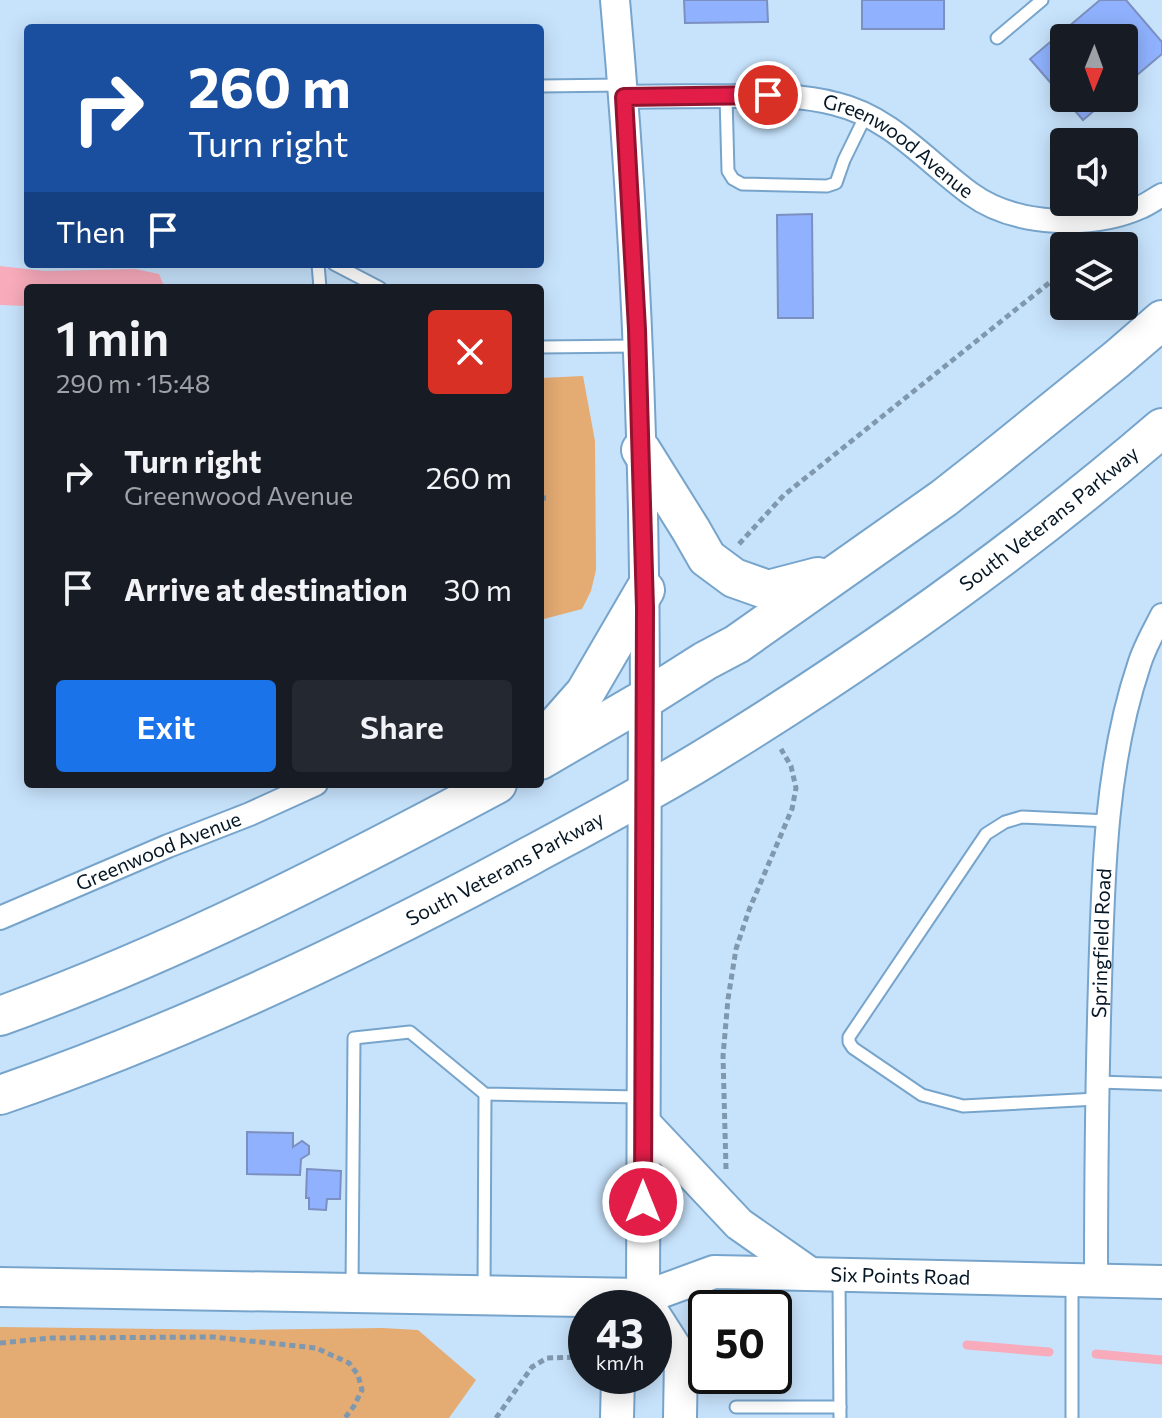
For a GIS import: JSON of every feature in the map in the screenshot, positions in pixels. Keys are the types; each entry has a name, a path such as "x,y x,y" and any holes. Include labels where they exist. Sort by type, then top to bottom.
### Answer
{"highway":[{"path":"544,758 737,644 840,572 944,498 1162,320"},
{"name":"South Veterans Parkway","path":"0,1095 197,1018 362,943 450,899 704,759 781,711 934,606 1075,501 1162,428"},
{"path":"641,450 707,558 734,578 768,590 840,572"},
{"path":"544,739 585,693 645,590"},
{"path":"0,1016 193,936 377,848 490,788"},
{"path":"0,1287 484,1294 568,1301"}],"main road":[{"path":"645,699 646,1290"},
{"path":"644,1110 739,1224 824,1274"},
{"name":"Six Points Road","path":"672,1294 714,1272 1162,1282"},
{"path":"672,1344 681,1357 680,1418"},
{"path":"617,1418 618,1394"}],"street":[{"path":"615,0 638,346 645,699"},
{"name":"Greenwood Avenue","path":"623,91 768,95 837,104 866,115 901,136 972,195 995,208 1041,220 1082,221 1112,216 1141,208 1162,195"},
{"name":"Springfield Road","path":"1084,1280 1097,1091 1104,872 1109,821 1121,729 1140,662 1162,615"},
{"name":"Greenwood Avenue","path":"0,918 307,788"}],"lane":[{"path":"997,38 1042,0"},
{"path":"544,86 623,91"},
{"path":"726,96 728,171 733,179 742,184 827,186 836,183 866,115"},
{"path":"342,268 372,284"},
{"path":"544,347 638,346"},
{"path":"1109,821 1022,817 1005,822 986,834 849,1037 849,1042 853,1048 922,1095 963,1106 1162,1084"},
{"path":"352,1294 354,1038 410,1032 485,1094 644,1110"},
{"path":"484,1294 485,1094"},
{"path":"736,1407 840,1412 824,1274"},
{"path":"1072,1418 1084,1280"}],"path":[{"path":"736,548 784,495 1050,282"},
{"path":"544,498 549,498"},
{"path":"722,1206 727,1185 723,1056 728,999 736,949 792,809 796,788 791,766 781,749"},
{"path":"0,1343 51,1338 213,1337 316,1348 349,1363 358,1375 362,1390 345,1418"},
{"path":"496,1418 532,1367 547,1358 568,1357"}],"shaded area":[{"path":"0,266 45,271 135,269 159,274 163,284 24,284 24,306 0,305"},
{"path":"583,376 595,441 596,570 582,609 544,619 544,378"},
{"path":"0,1327 418,1330 476,1380 449,1418 0,1418"}],"building":[{"path":"684,0 767,0 768,22 685,23"},
{"path":"862,0 944,0 944,29 862,29"},
{"path":"1100,0 1126,0 1162,42 1162,54 1138,74 1138,24 1072,24"},
{"path":"1050,42 1050,82 1030,59"},
{"path":"1076,112 1092,112 1083,120"},
{"path":"812,214 813,318 778,318 777,215"},
{"path":"247,1132 293,1133 293,1147 302,1141 309,1146 309,1154 301,1159 300,1175 247,1174"},
{"path":"307,1169 341,1171 340,1199 327,1199 326,1210 309,1209 309,1198 306,1198"}],"waterway":[{"path":"967,1345 1049,1352"},
{"path":"1096,1354 1162,1360"}],"route":[{"path":"643,1202 645,608 637,329 624,97 768,95"}]}
